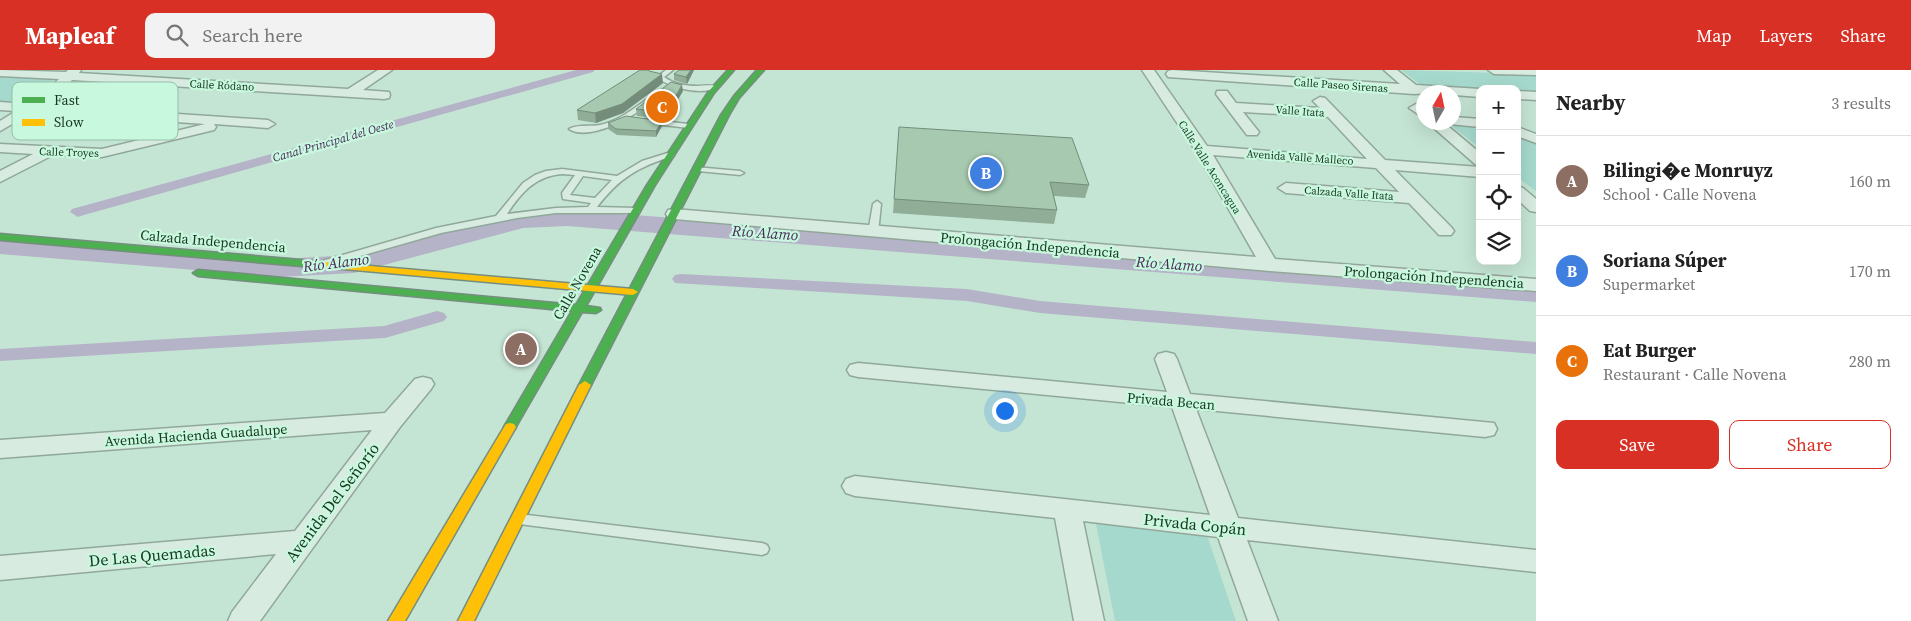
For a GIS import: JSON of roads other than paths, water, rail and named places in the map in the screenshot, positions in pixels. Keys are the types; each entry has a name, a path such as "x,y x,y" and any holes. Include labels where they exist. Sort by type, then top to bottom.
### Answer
{"main road":[{"name":"Calle Novena","path":"396,621 651,185 714,87 729,70"},
{"path":"736,97 731,86 747,70"},
{"path":"466,621 517,519 613,312 633,292 662,239 671,214 698,169 736,97 761,70"},
{"path":"651,185 656,200"},
{"name":"Calzada Independencia","path":"0,237 633,292"},
{"path":"191,273 613,312"}],"street":[{"path":"350,93 386,70"},
{"name":"Calle Valle Aconcagua","path":"1148,70 1204,154 1270,264"},
{"path":"1390,70 1414,90"},
{"path":"1494,70 1536,71"},
{"name":"Calle Ródano","path":"0,72 72,73 384,95"},
{"path":"62,82 72,73"},
{"name":"Calle Paseo Sirenas","path":"1172,74 1476,93"},
{"path":"1222,94 1252,132"},
{"path":"1521,95 1536,96"},
{"path":"1320,101 1330,113"},
{"name":"Valle Itata","path":"1232,106 1330,113 1387,166"},
{"path":"178,119 268,124"},
{"path":"0,128 12,120"},
{"name":"Calle Troyes","path":"178,134 225,122"},
{"path":"1461,122 1476,123"},
{"path":"1521,126 1536,127"},
{"path":"1443,130 1476,158"},
{"path":"1521,133 1536,139"},
{"name":"Calle Troyes","path":"0,148 89,154 108,152 155,140"},
{"path":"0,177 50,151"},
{"name":"Avenida Valle Malleco","path":"1204,154 1476,172"},
{"name":"Calzada Valle Itata","path":"1387,166 1412,198 1445,231"},
{"name":"Calzada Valle Itata","path":"1286,188 1412,198"},
{"path":"1521,195 1536,207"},
{"name":"Prolongación Independencia","path":"671,214 874,233 1536,285"},
{"path":"1166,359 1263,621"},
{"name":"Privada Becan","path":"858,370 1181,402 1485,429"},
{"name":"Avenida Del Señorío","path":"242,621 392,421 423,384"},
{"name":"Avenida Hacienda Guadalupe","path":"0,449 392,421"},
{"name":"Privada Copán","path":"854,486 1536,561"},
{"path":"1067,510 1088,621"},
{"name":"De Las Quemadas","path":"0,568 303,541"}],"lane":[{"path":"670,70 660,77 669,84 688,89 714,87"},
{"path":"663,90 669,84"},
{"path":"573,130 592,130 607,127 626,118 656,95"},
{"path":"626,118 688,126"},
{"path":"322,264 417,234 500,217 594,205 616,178 636,166 670,154"},
{"path":"698,169 740,173"},
{"path":"500,217 524,186 536,176 551,171 616,178"},
{"path":"581,174 566,193 566,198 635,213"},
{"path":"874,233 878,204"},
{"path":"517,519 762,549"}],"waterway":[{"name":"Canal Principal del Oeste","path":"78,212 589,70"},
{"name":"Río Alamo","path":"0,245 279,268 354,264 522,220 567,218 1536,292"},
{"path":"681,279 967,295 1040,307 1536,348"},
{"path":"0,355 385,332 437,317"}],"place":[{"name":"Eat Burger","path":"662,107"},
{"name":"Soriana Súper","path":"986,173"},
{"name":"Bilingi�e Monruyz","path":"521,349"}]}
